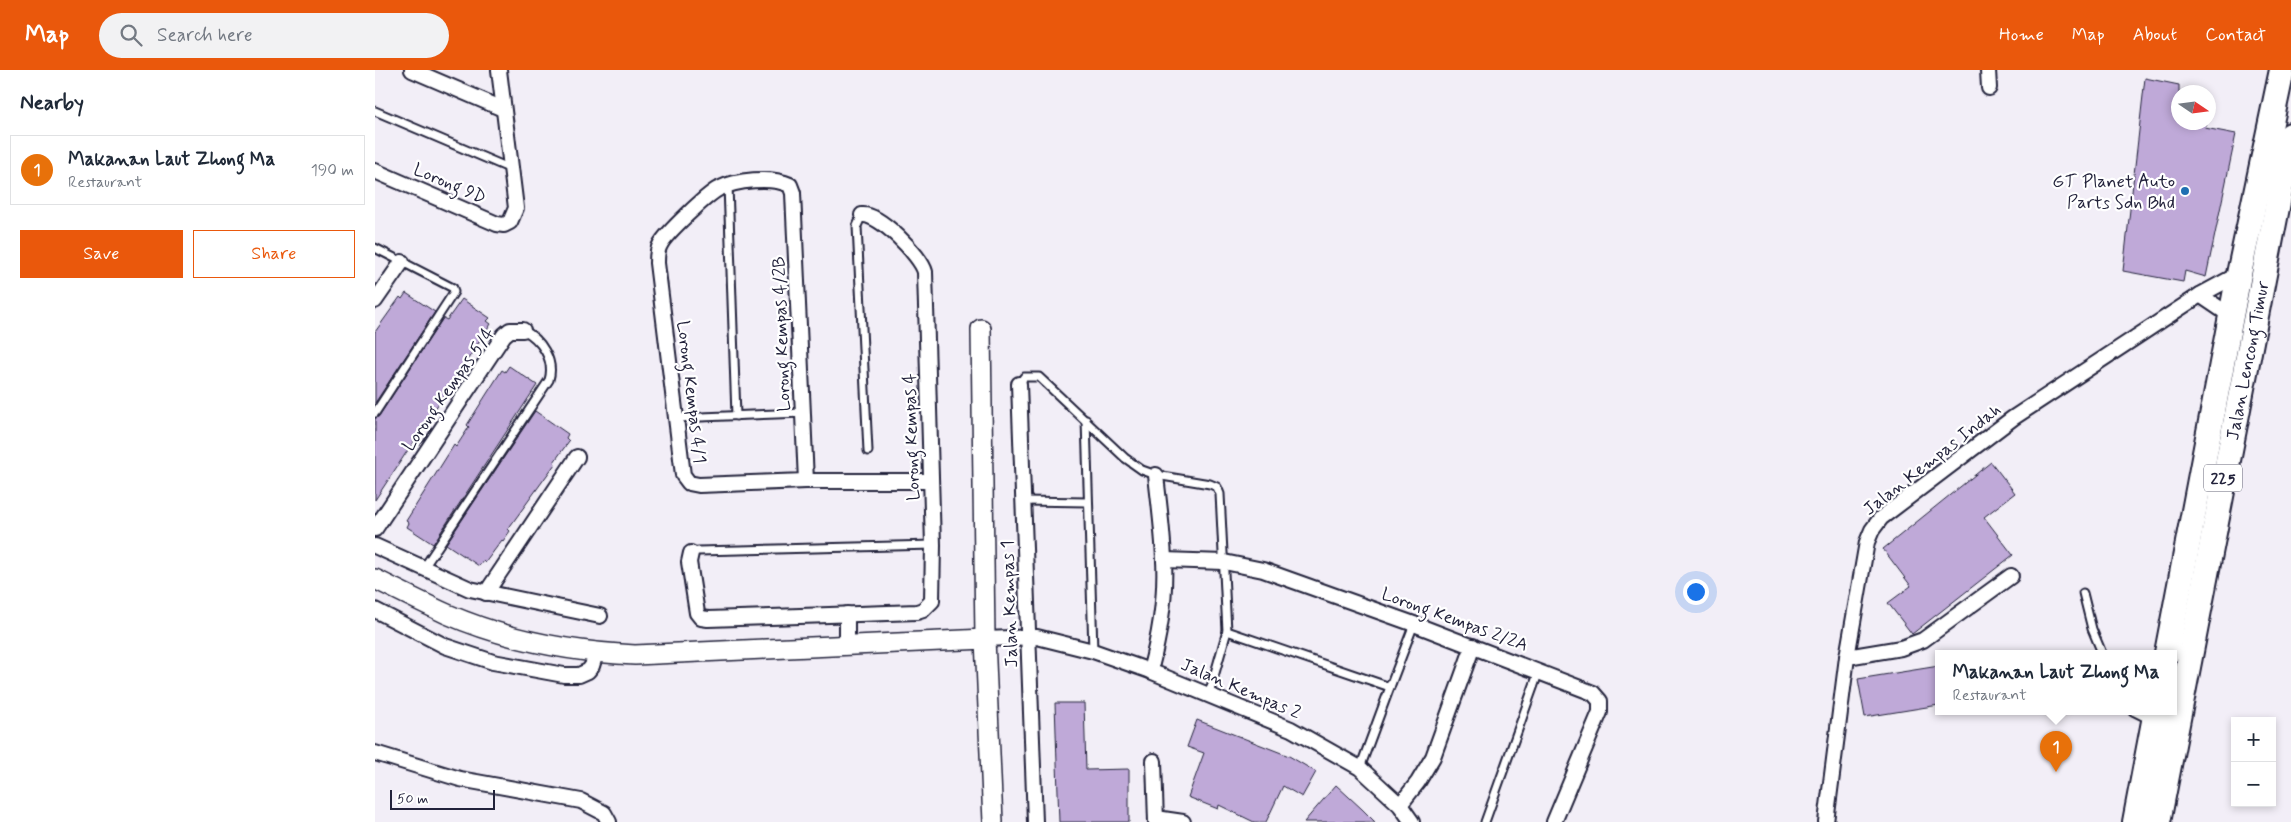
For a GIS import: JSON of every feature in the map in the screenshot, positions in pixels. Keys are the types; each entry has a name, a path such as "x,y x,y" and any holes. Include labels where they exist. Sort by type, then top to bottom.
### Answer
{"highway":[{"name":"Jalan Lencong Timur","path":"2168,650 2239,274 2282,70"},
{"name":"Jalan Lencong Timur","path":"2158,822 2289,159 2291,135"},
{"path":"2135,822 2155,716"}],"street":[{"path":"413,70 503,109"},
{"path":"499,70 511,169"},
{"path":"1988,70 1989,88"},
{"name":"Lorong 9D","path":"375,171 497,224 510,222 515,208 511,169"},
{"name":"Lorong Kempas 4/2B","path":"728,185 759,181 779,182 789,186 793,193 806,481"},
{"name":"Lorong Kempas 4/1","path":"728,185 713,192 659,246 657,264 683,475 689,483 699,485 806,481 931,480"},
{"name":"Lorong Kempas 4","path":"691,553 689,562 697,613 701,618 917,612 923,610 931,601 933,596 933,545 923,265 914,252 873,216 862,215"},
{"path":"375,301 402,262"},
{"name":"Jalan Kempas Indah","path":"1826,822 1847,657 1867,542 1872,530 1881,518 2013,418 2200,295 2239,274"},
{"path":"2200,295 2231,316"},
{"path":"981,329 985,639 993,822"},
{"name":"Lorong Kempas 5/4","path":"375,529 504,336 510,330 523,330"},
{"name":"Jalan Kempas 1","path":"1019,384 1035,822"},
{"path":"487,593 577,457"},
{"path":"1151,671 1162,615 1164,560 1156,476"},
{"path":"375,546 470,589 600,616"},
{"name":"Lorong Kempas 2/2A","path":"1164,560 1224,562 1263,570 1414,624 1593,692 1600,701 1600,712 1554,822"},
{"path":"1847,657 1913,645 1923,640 2011,576"},
{"path":"375,580 448,614 492,630 531,641 596,654 635,655 985,639"},
{"path":"375,610 445,646 493,662 564,675 579,675 588,671 596,654"},
{"path":"847,614 847,645"},
{"name":"Jalan Kempas 2","path":"985,639 1029,637 1052,639 1093,651 1151,671 1291,729 1360,768 1400,805 1412,822"},
{"path":"1400,805 1419,782 1433,757 1473,646"},
{"path":"375,753 460,779 581,801 604,814 609,822"},
{"path":"1154,761 1156,820 1183,822"}],"lane":[{"path":"375,111 511,169"},
{"path":"728,185 736,416"},
{"path":"862,215 857,226 868,452"},
{"path":"375,248 453,288 454,292 375,413"},
{"path":"423,569 549,380 551,363 540,342 533,335 523,330"},
{"path":"1019,384 1024,377 1039,377 1125,458 1142,470 1156,476 1210,484 1217,488 1220,494 1227,631 1209,694"},
{"path":"676,418 803,413"},
{"path":"1086,420 1093,651"},
{"path":"1024,501 1087,502"},
{"path":"691,553 698,551 933,545"},
{"path":"2083,592 2092,629 2101,650"},
{"path":"1360,768 1414,624"},
{"path":"1227,631 1390,687"},
{"path":"1485,822 1539,671"}],"building":[{"path":"2145,78 2179,85 2171,85 2171,130 2215,130 2236,134 2206,277 2185,271 2183,282 2123,271"},
{"path":"406,293 435,312 375,403 375,332 400,297 402,299"},
{"path":"462,299 490,318 487,321 491,324 375,500 375,418 379,416 443,318 447,320"},
{"path":"509,366 537,385 433,544 407,527 409,523 406,521 454,445 456,447 469,427 467,425 502,370 505,372"},
{"path":"535,411 568,434 566,438 569,441 554,462 555,464 508,529 510,531 503,541 485,563 483,561 479,566 446,544"},
{"path":"1991,462 2015,493 1984,517 2013,555 1912,634 1888,603 1911,586 1883,549"},
{"path":"1935,667 1935,706 1865,717 1858,679"},
{"path":"1055,703 1084,703 1086,770 1129,769 1129,822 1059,822"},
{"path":"1197,720 1289,756 1316,772 1302,797 1283,786 1266,822 1254,822 1219,805 1218,809 1188,797 1204,753 1187,747"},
{"path":"1336,785 1362,809 1375,822 1304,822"}],"place":[{"name":"GT Planet Auto Parts Sdn Bhd","path":"2185,191"},
{"name":"Makanan Laut Zhong Ma","path":"2056,772"}]}
